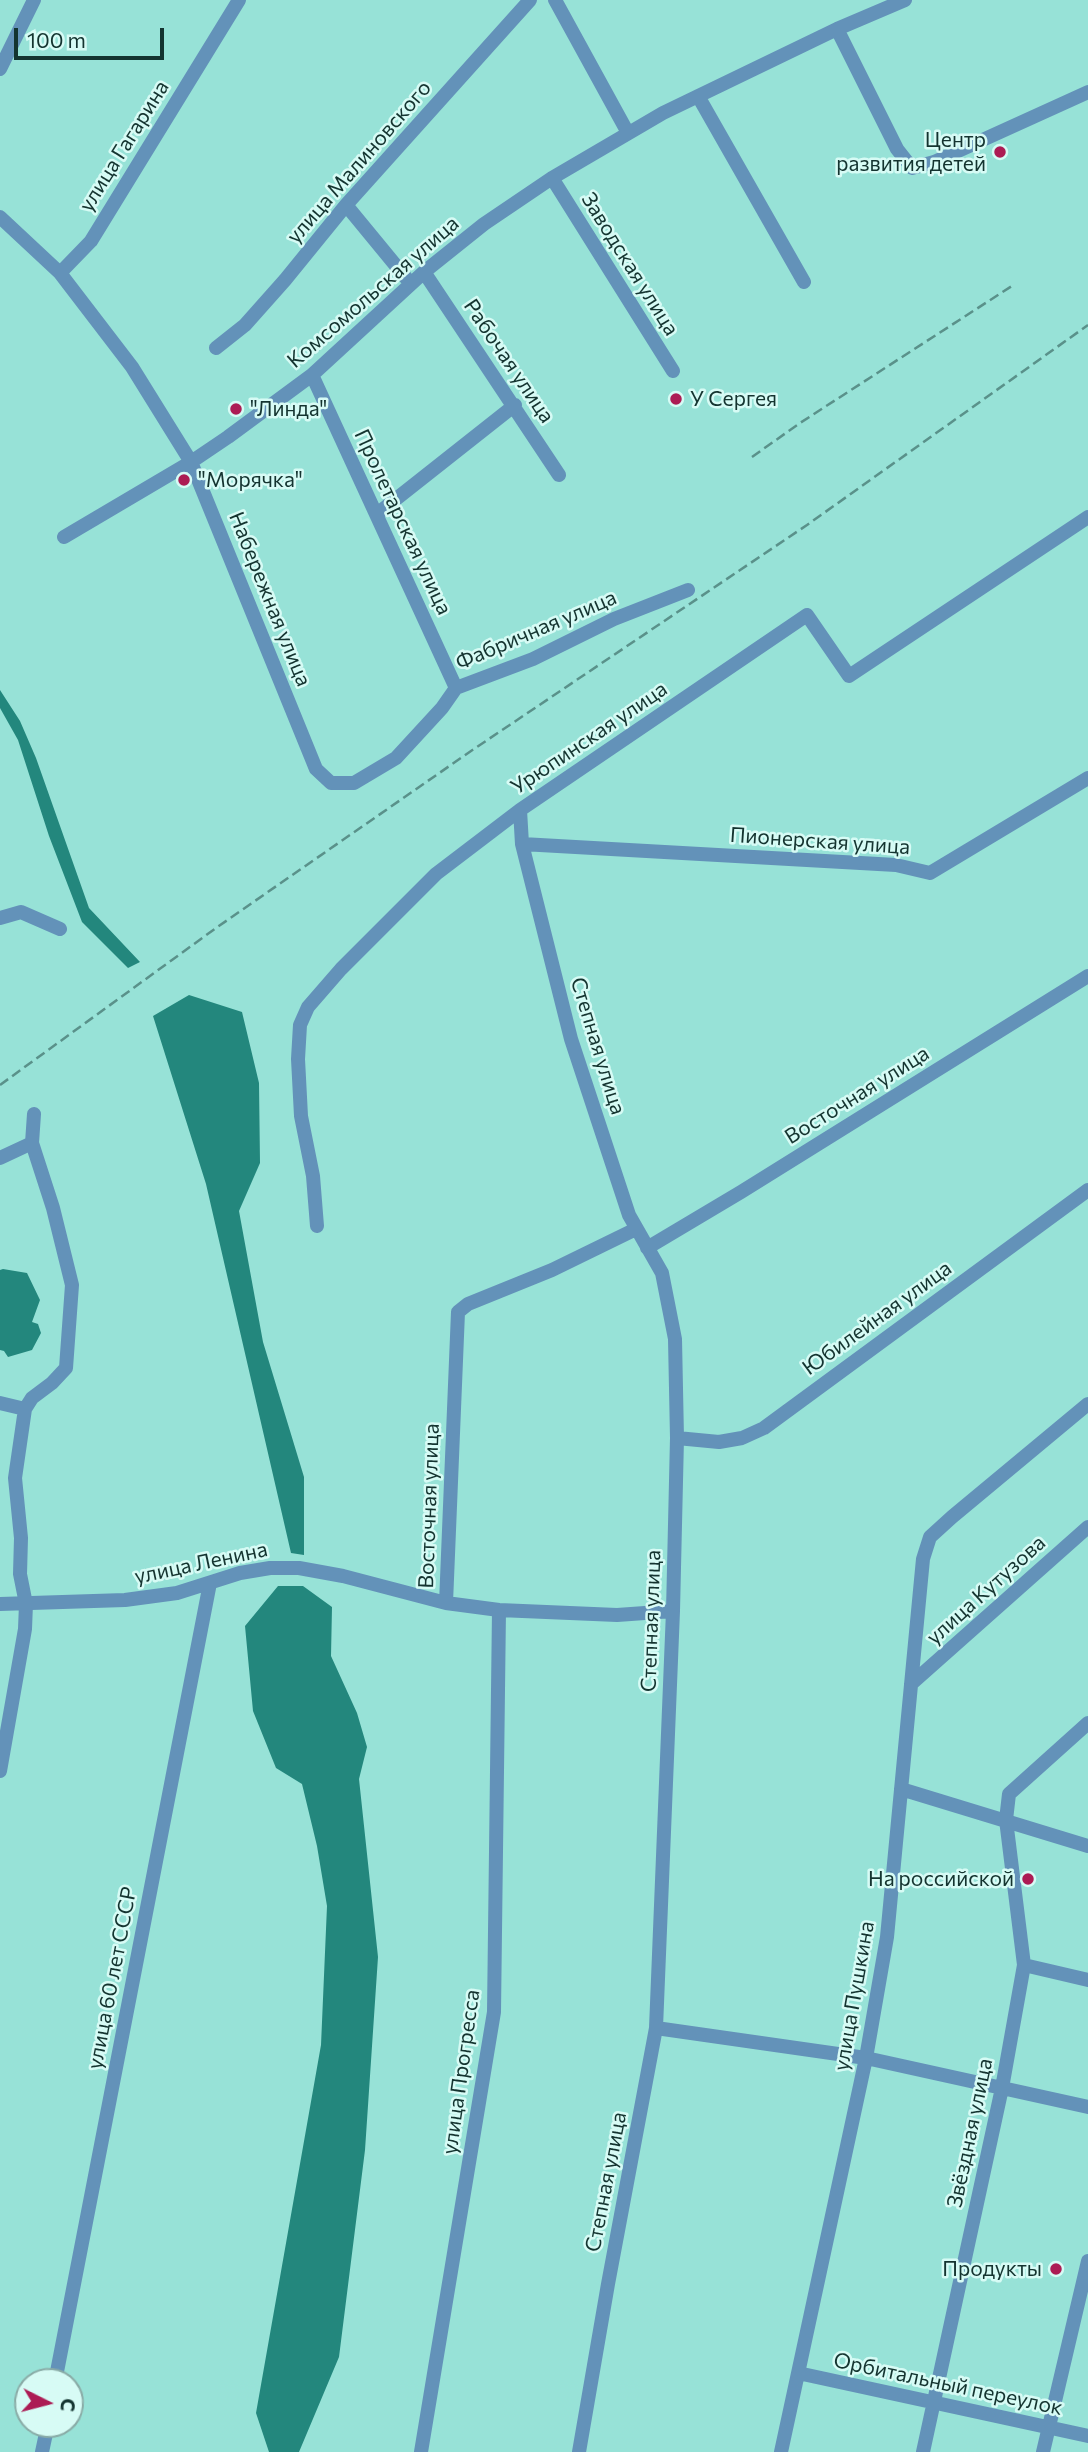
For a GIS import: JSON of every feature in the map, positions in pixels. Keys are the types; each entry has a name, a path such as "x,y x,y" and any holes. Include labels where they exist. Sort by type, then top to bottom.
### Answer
{"street":[{"path":"0,69 34,0"},
{"name":"улица Гагарина","path":"60,273 91,241 239,0"},
{"name":"улица Малиновского","path":"216,348 245,325 346,205 530,0"},
{"path":"555,0 628,133"},
{"name":"Комсомольская улица","path":"64,537 191,462 312,374 424,272 484,224 552,178 698,96 837,29 905,0"},
{"path":"837,29 897,149 912,168 934,162 1088,92"},
{"path":"698,96 804,282"},
{"name":"Заводская улица","path":"552,178 673,371"},
{"path":"346,205 411,284"},
{"name":"Набережная улица","path":"0,216 60,273 132,367 191,462 316,769"},
{"name":"Рабочая улица","path":"424,272 515,405 559,475"},
{"name":"Пролетарская улица","path":"312,374 456,688"},
{"path":"377,514 515,405"},
{"name":"Урюпинская улица","path":"317,1226 313,1176 301,1116 298,1059 300,1025 308,1007 341,969 436,874 520,810 807,615 849,676 1088,517"},
{"name":"Фабричная улица","path":"316,769 331,783 354,783 396,758 442,708 456,688 533,659 614,619 688,590"},
{"name":"Пионерская улица","path":"522,844 896,865 930,873 1088,778"},
{"name":"Степная улица","path":"520,810 522,844 571,1039 636,1229 662,1273 675,1339 677,1438 673,1611 656,2028 579,2452"},
{"path":"0,918 21,912 60,929"},
{"name":"Восточная улица","path":"647,1248 1088,976"},
{"path":"0,1771 25,1629 26,1604 20,1574 21,1538 15,1478 25,1409 32,1398 66,1368 72,1285 53,1208 32,1143 34,1114"},
{"path":"0,1158 32,1143"},
{"name":"Юбилейная улица","path":"677,1438 719,1442 741,1438 764,1428 1088,1190"},
{"name":"Восточная улица","path":"446,1603 458,1312 468,1304 552,1270 636,1229"},
{"path":"0,1403 25,1409"},
{"name":"улица Пушкина","path":"780,2452 866,2058 887,1937 923,1559 930,1537 1088,1404"},
{"name":"улица Кутузова","path":"911,1684 1088,1527"},
{"name":"улица Ленина","path":"0,1604 125,1600 177,1593 240,1573 270,1568 299,1568 343,1576 446,1603 499,1610 617,1615 673,1611"},
{"name":"улица 60 лет СССР","path":"58,2368 210,1583"},
{"name":"улица Прогресса","path":"421,2452 494,2011 499,1610"},
{"path":"1006,1820 1009,1794 1088,1723"},
{"path":"901,1789 1088,1846"},
{"name":"Звёздная улица","path":"923,2452 1002,2088 1024,1965 1006,1820"},
{"path":"1024,1965 1088,1980"},
{"path":"656,2028 866,2058 1088,2107"},
{"path":"1043,2452 1088,2262"},
{"name":"Орбитальный переулок","path":"798,2373 1088,2436"}],"water":[{"path":"0,690 20,721 36,758 89,908 140,962 128,968 82,922 49,836 18,740 0,708"},
{"path":"189,995 242,1012 259,1083 260,1163 239,1211 263,1342 304,1477 304,1555 291,1553 206,1184 153,1016"},
{"path":"0,1270 27,1273 40,1300 32,1322 38,1324 41,1333 32,1350 8,1357 0,1350"},
{"path":"278,1586 303,1586 332,1607 331,1656 357,1713 367,1747 359,1779 378,1957 365,2150 339,2357 299,2452 269,2452 256,2413 321,2045 327,1906 317,1846 302,1784 276,1768 253,1711 245,1626"}],"railway":[{"path":"752,457 1015,284"},
{"path":"0,1085 216,928 471,751 807,525 1088,325"}],"place":[{"name":"Центр развития детей","path":"1000,152"},
{"name":"У Сергея","path":"676,399"},
{"name":"\"Линда\"","path":"236,409"},
{"name":"\"Морячка\"","path":"184,480"},
{"name":"На российской","path":"1028,1879"},
{"name":"Продукты","path":"1056,2269"}]}
